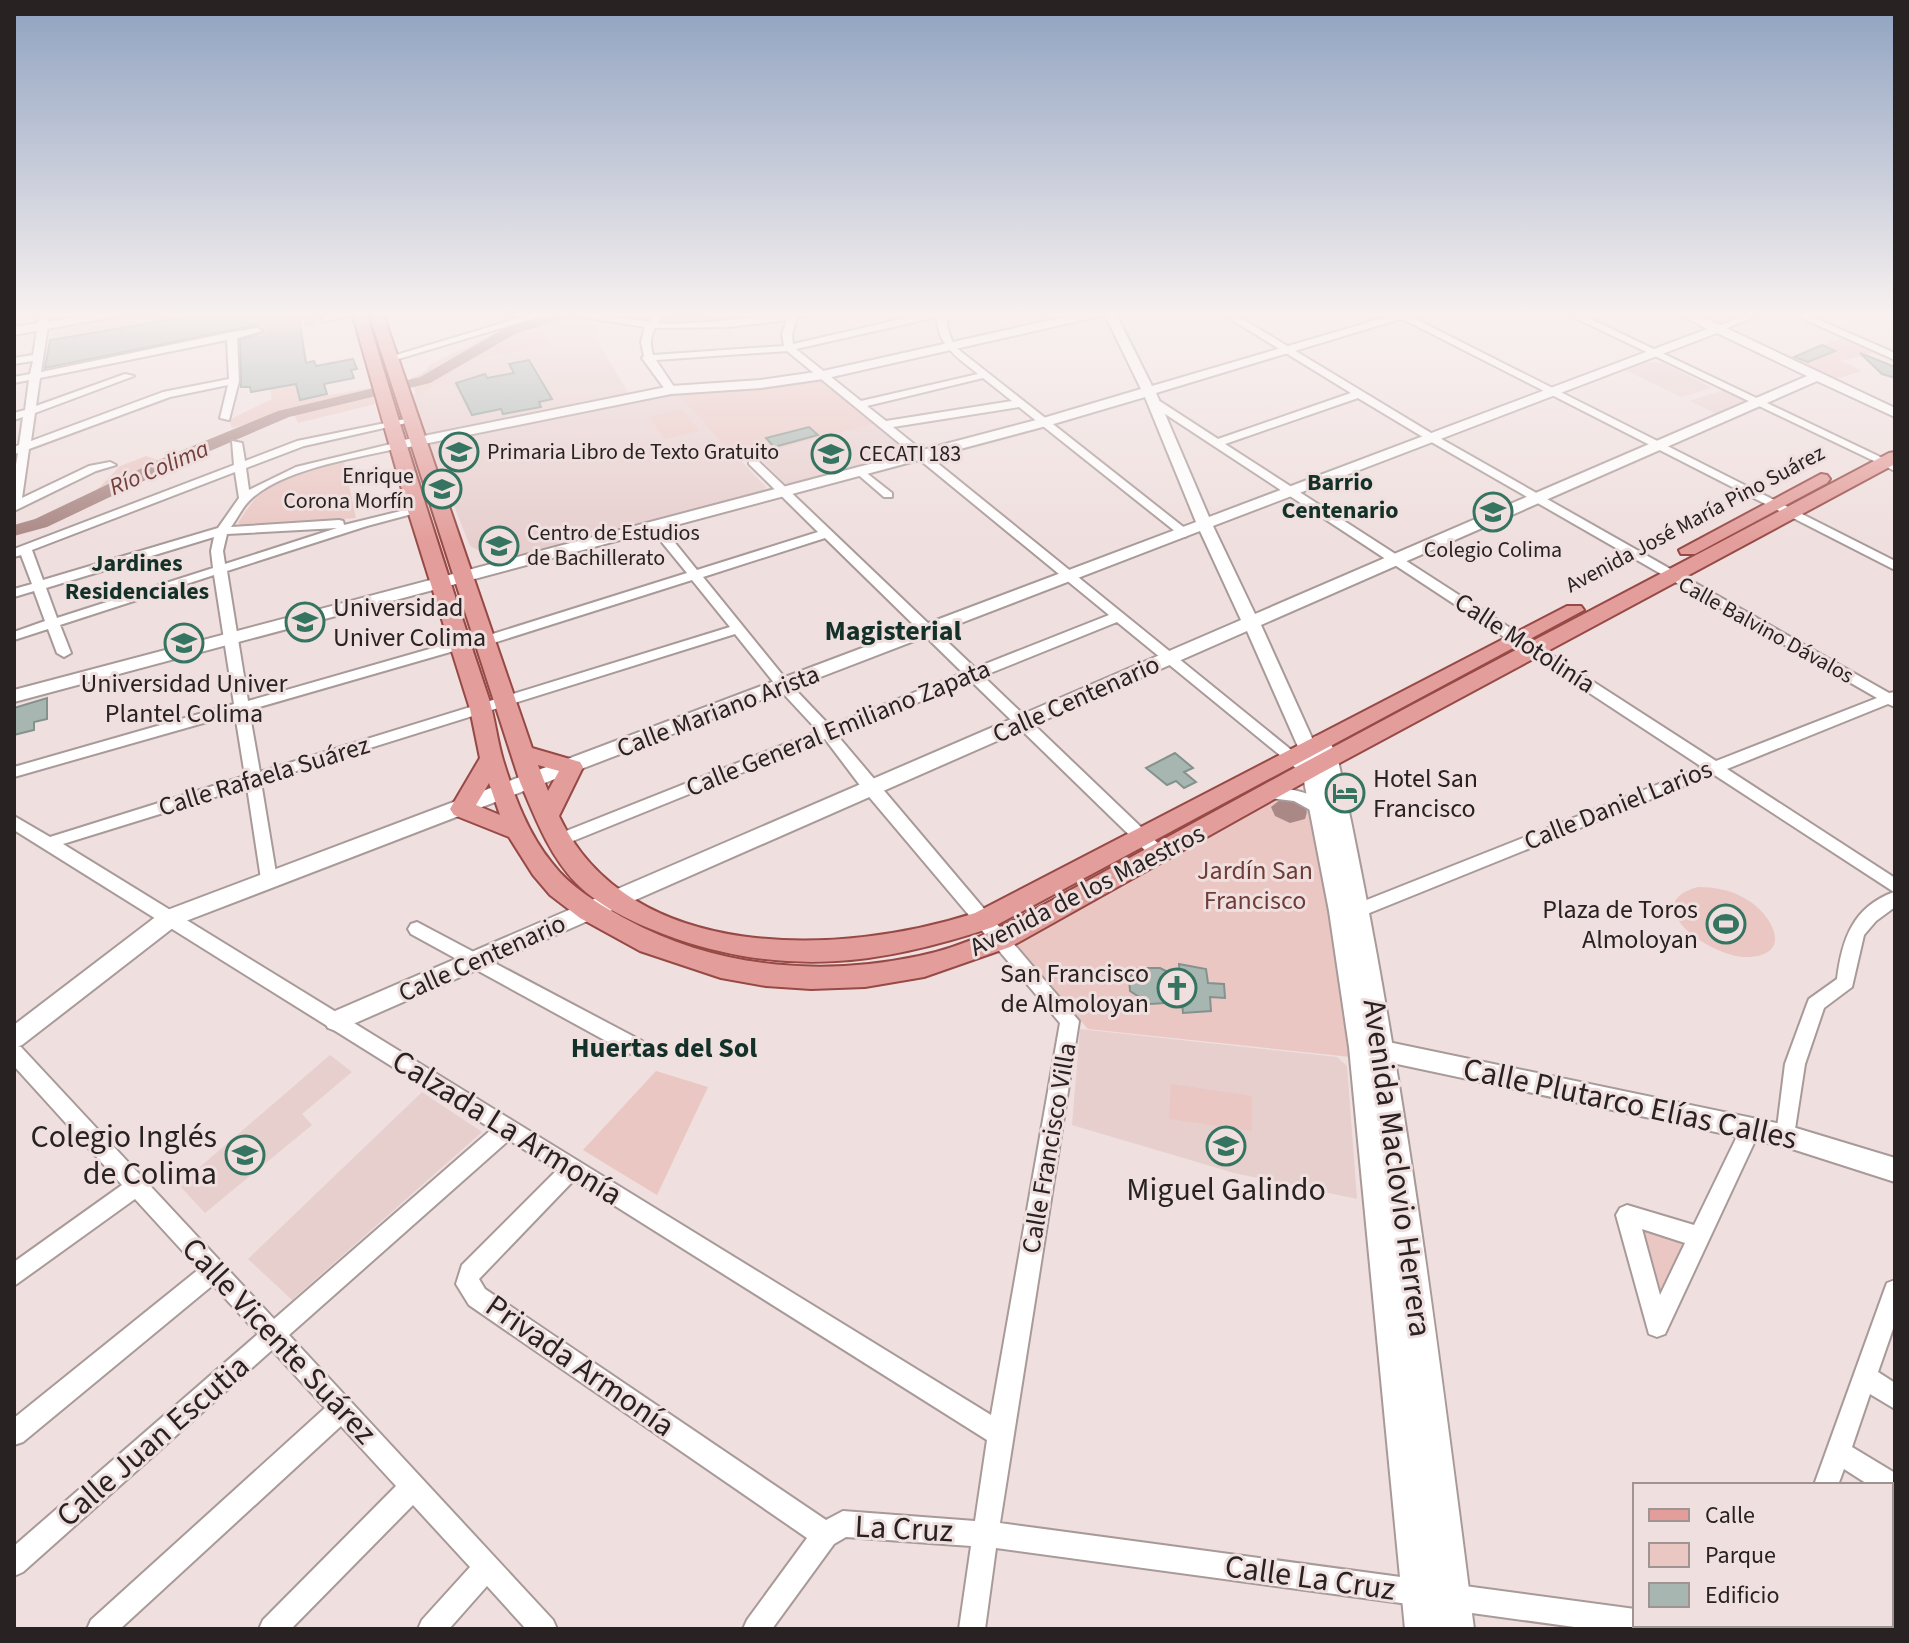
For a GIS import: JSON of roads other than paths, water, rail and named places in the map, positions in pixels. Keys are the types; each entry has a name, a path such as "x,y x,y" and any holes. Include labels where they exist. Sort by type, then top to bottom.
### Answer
{"main road":[{"name":"Avenida de los Maestros","path":"392,389 408,443 417,511 481,709 491,758 518,831 542,869 559,888 589,911 649,944 721,967 766,975 811,978 865,976 924,966 1001,940 1150,845 1310,754 1526,644"},
{"name":"Avenida José María Pino Suárez","path":"1526,644 1664,573 1791,513 1885,461 1895,442"},
{"name":"Avenida de los Maestros","path":"408,443 464,575 532,782 557,841 587,878 617,899 650,918 693,935 737,947 785,953 847,953 894,947 984,920 1267,793 1310,754"},
{"name":"Avenida José María Pino Suárez","path":"1664,573 1772,503 1885,461"},
{"path":"523,753 572,767 547,816"},
{"name":"Avenida Maclovio Herrera","path":"1310,754 1321,810 1351,910"},
{"name":"Avenida Maclovio Herrera","path":"1310,754 1351,910 1372,1048 1443,1606 1423,1629"},
{"path":"491,758 462,809 518,831"}],"street":[{"path":"15,507 19,449 34,389"},
{"path":"14,417 93,389"},
{"path":"19,449 167,394 194,389"},
{"path":"225,418 232,389"},
{"path":"269,879 217,551 222,531 245,498 271,481 298,469 408,443 671,390 691,389"},
{"path":"839,389 1170,658 1310,754"},
{"path":"859,405 928,389"},
{"path":"1003,389 1185,533"},
{"name":"Avenida Maclovio Herrera","path":"1147,389 1205,525 1310,754"},
{"path":"14,696 919,454 1178,389"},
{"name":"Calle Balvino Dávalos","path":"1350,389 1664,573 1893,699"},
{"path":"1543,389 1895,566"},
{"name":"Calle Mariano Arista","path":"14,1038 170,918 1562,389"},
{"path":"1727,389 1885,461"},
{"name":"Calle Centenario","path":"336,1021 1788,389"},
{"path":"1844,389 1895,413"},
{"path":"1216,443 1359,394"},
{"name":"Calle Motolinía","path":"1152,397 1216,443 1895,886"},
{"path":"884,425 1021,403"},
{"path":"64,653 38,585 20,551 301,443 402,421"},
{"path":"236,443 245,498"},
{"path":"753,462 779,491 1150,845"},
{"path":"15,507 93,468 110,465"},
{"path":"859,470 888,495"},
{"path":"14,636 364,523 417,511"},
{"path":"14,593 222,531 364,523"},
{"name":"Calle Francisco Villa","path":"655,526 784,686 826,731 1070,1021 1000,1434 972,1629"},
{"path":"485,641 825,534"},
{"name":"Calle General Emiliano Zapata","path":"557,841 1119,616"},
{"path":"505,701 738,629"},
{"path":"14,772 459,645"},
{"name":"Calle Daniel Larios","path":"1351,910 1893,699"},
{"name":"Calle Rafaela Suárez","path":"48,843 505,701"},
{"path":"1267,793 1292,793 1304,797 1321,810"},
{"name":"Calzada La Armonía","path":"14,822 1000,1434"},
{"path":"1786,1136 1795,1064 1816,1004 1846,982 1850,945 1860,922 1895,898"},
{"path":"417,929 635,1047"},
{"name":"Calle Plutarco Elías Calles","path":"1372,1048 1786,1136 1895,1170"},
{"name":"Calle Vicente Suárez","path":"14,1053 544,1629"},
{"name":"Calle Juan Escutia","path":"14,1563 508,1128"},
{"path":"1701,1237 1627,1215 1657,1326 1701,1237 1751,1128"},
{"name":"Privada Armonía","path":"572,1168 470,1273 467,1284 477,1297 825,1535"},
{"path":"14,1275 137,1186"},
{"path":"14,1433 214,1271"},
{"path":"1827,1483 1895,1291"},
{"path":"1864,1377 1895,1397"},
{"path":"100,1629 342,1409"},
{"path":"1838,1452 1888,1483"},
{"path":"272,1629 413,1487"},
{"name":"La Cruz","path":"825,1535 843,1524 986,1534"},
{"name":"Calle La Cruz","path":"986,1534 1443,1606 1633,1622"},
{"path":"756,1629 825,1535"},
{"path":"431,1629 487,1567"}],"waterway":[{"name":"Río Colima","path":"14,531 41,523 167,463 284,414 389,389"}],"place":[{"name":"Primaria Libro de Texto Gratuito","path":"459,452"},
{"name":"CECATI 183","path":"831,454"},
{"name":"Enrique Corona Morfín","path":"442,489"},
{"name":"Colegio Colima","path":"1493,512"},
{"name":"Centro de Estudios de Bachillerato","path":"499,546"},
{"name":"Universidad Univer Colima","path":"305,622"},
{"name":"Universidad Univer Plantel Colima","path":"184,643"},
{"name":"Hotel San Francisco","path":"1345,793"},
{"name":"Plaza de Toros Almoloyan","path":"1726,924"},
{"name":"San Francisco de Almoloyan","path":"1177,988"},
{"name":"Miguel Galindo","path":"1226,1146"},
{"name":"Colegio Inglés de Colima","path":"245,1155"}],"district":[{"name":"Barrio Centenario","path":"1340,496"},
{"name":"Jardines Residenciales","path":"137,577"},
{"name":"Magisterial","path":"893,631"},
{"name":"Huertas del Sol","path":"664,1048"}],"park label":[{"name":"Jardín San Francisco","path":"1255,885"}]}
